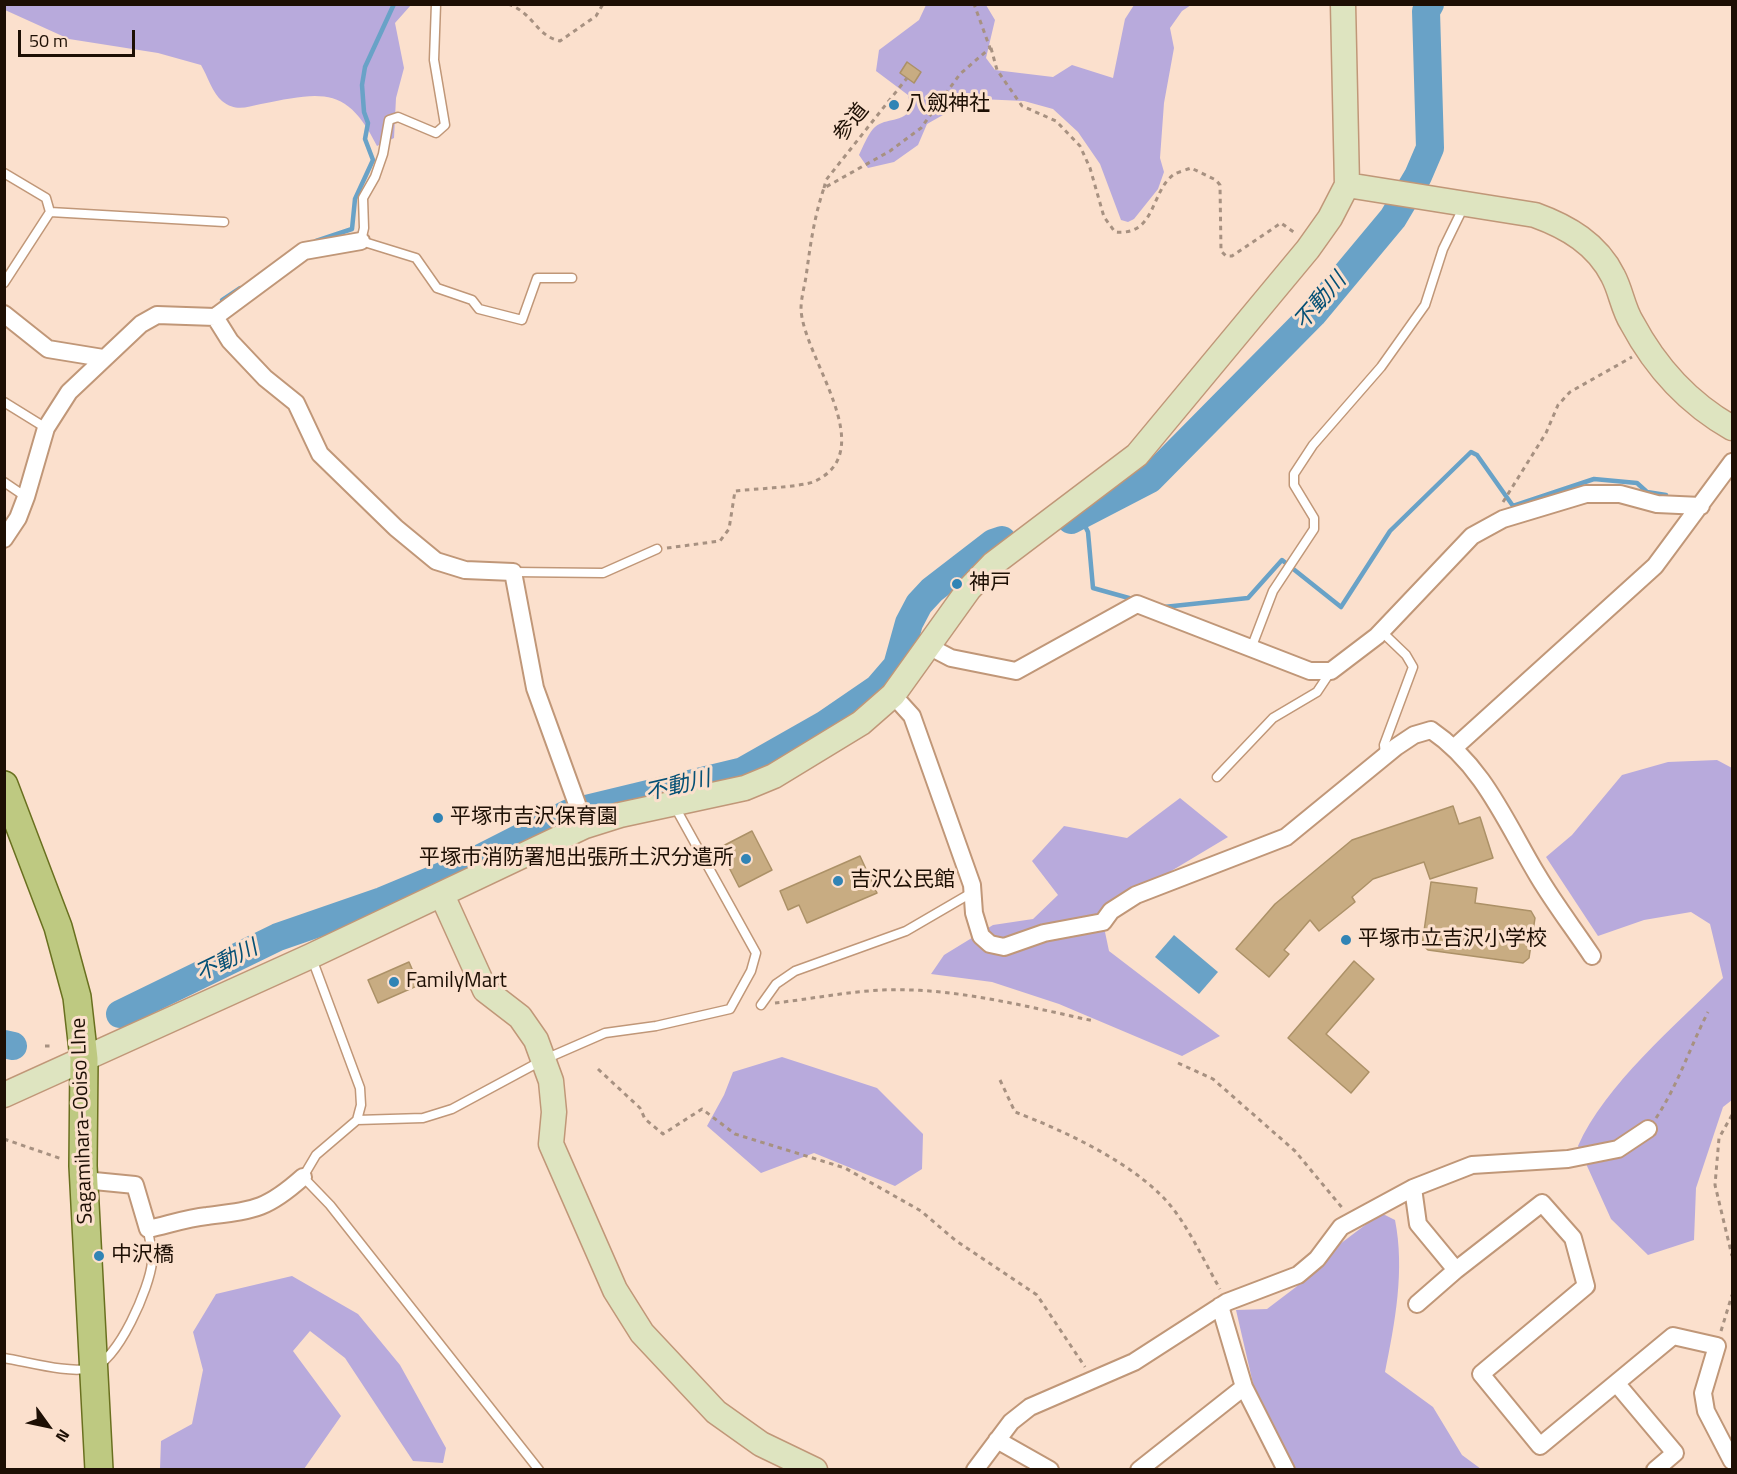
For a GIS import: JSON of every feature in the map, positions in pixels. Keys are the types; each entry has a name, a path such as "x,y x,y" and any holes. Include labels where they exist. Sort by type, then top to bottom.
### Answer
{"main road":[{"name":"Sagamihara-Ooiso LIne","path":"4,785 58,927 77,998 84,1059 84,1173 99,1470"}],"street":[{"path":"4,1095 311,956 585,826 620,815 745,788 774,776 861,723 893,695 915,669 928,646 969,589 993,564 1137,456 1311,245 1347,185 1343,4"},
{"path":"1347,185 1535,215 1559,224 1591,245 1613,276 1630,321 1673,384 1710,416 1732,428"},
{"path":"4,539 18,518 26,497 46,428 69,392 141,324 157,315 215,317 304,251 361,241"},
{"path":"4,314 48,349 103,358"},
{"path":"215,317 230,341 265,378 296,403 320,454 396,528 436,561 465,570 513,572 535,688 585,826"},
{"path":"1455,747 1656,566 1732,462"},
{"path":"928,646 951,658 1016,671 1137,604 1252,646 1310,671 1331,671 1382,632 1472,536 1503,519 1586,494 1620,494 1657,504 1701,506"},
{"path":"893,695 912,716 974,892 974,913 981,936 997,946 1004,947 1044,933 1103,922 1111,911 1136,895 1286,837 1414,735 1431,730 1455,747 1490,792 1539,877 1592,956"},
{"path":"442,895 485,990 520,1017 536,1040 552,1092 554,1112 551,1144 615,1290 642,1334 716,1412 761,1444 815,1470"},
{"path":"975,1470 1011,1422 1030,1407 1134,1362 1224,1304 1298,1275 1317,1259 1341,1227 1413,1188 1472,1165 1568,1159 1618,1149 1648,1129"},
{"path":"84,1173 135,1185 148,1229 205,1216 242,1213 259,1208 286,1192 303,1177"},
{"path":"1413,1188 1418,1224 1456,1270"},
{"path":"1417,1304 1456,1270 1542,1203 1573,1238 1587,1286 1481,1374 1540,1446 1673,1335 1717,1346 1703,1394 1706,1411 1732,1461"},
{"path":"1224,1304 1244,1387 1286,1469"},
{"path":"1617,1384 1675,1453 1654,1470"},
{"path":"1139,1470 1244,1387"},
{"path":"997,1440 1050,1470"}],"lane":[{"path":"436,4 434,60 445,125 436,133 398,117 389,120 383,154 375,177 363,198 364,228 361,241 416,258 437,288 471,300 479,309 522,320 537,278 572,278"},
{"path":"4,173 46,198 50,212 4,283"},
{"path":"1252,646 1273,591 1314,529 1314,518 1294,485 1294,474 1312,445 1381,367 1425,305 1443,249 1465,203"},
{"path":"50,212 224,222"},
{"path":"4,402 46,428"},
{"path":"4,482 26,497"},
{"path":"513,572 603,573 657,549"},
{"path":"1382,632 1406,655 1413,667 1384,745 1386,756"},
{"path":"1217,777 1273,718 1317,692 1331,671"},
{"path":"357,1120 423,1118 452,1109 543,1060 605,1033 656,1026 730,1009 751,971 756,953 674,805"},
{"path":"760,1005 776,984 795,971 906,932 974,892"},
{"path":"311,956 360,1088 361,1105 357,1120 316,1155 303,1177 330,1205 538,1470"},
{"path":"4,1358 76,1369 94,1367 111,1354 139,1305 152,1262 148,1229"}],"path":[{"path":"508,4 522,9 548,39 560,41 596,16 603,4"},
{"path":"974,4 997,70 1022,106 1056,120 1080,146 1090,168 1104,217 1115,232 1126,233 1136,229 1147,219 1167,182 1174,174 1191,168 1202,171 1220,185 1221,251 1226,256 1232,256 1281,223 1311,245"},
{"path":"824,188 890,151 921,128 960,74 990,48"},
{"name":"参道","path":"657,549 720,541 729,529 735,491 812,482 835,465 842,450 836,406 809,342 801,310 815,213 826,180 907,78"},
{"path":"1489,527 1546,433 1558,405 1570,392 1647,349"},
{"path":"760,1005 880,990 926,991 976,996 1094,1021"},
{"path":"1648,1129 1671,1096 1688,1051 1708,1012"},
{"path":"45,1046 52,1046"},
{"path":"1178,1063 1213,1079 1295,1150 1352,1221"},
{"path":"598,1069 640,1108 645,1119 663,1134 702,1109 735,1134 845,1168 921,1211 955,1240 1037,1295 1094,1380"},
{"path":"1000,1080 1015,1112 1041,1122 1140,1175 1160,1193 1190,1234 1224,1304"},
{"path":"1732,1115 1719,1138 1715,1185 1732,1256"},
{"path":"4,1139 84,1173"},
{"path":"1717,1346 1732,1295"}],"shaded area":[{"path":"5,4 411,5 395,23 404,68 396,98 394,138 377,146 355,112 343,103 330,98 300,97 246,107 232,107 216,94 201,65 158,53 69,39 5,10"},
{"path":"926,5 986,5 995,20 986,58 995,70 1053,77 1072,65 1113,78 1125,19 1134,5 1191,5 1182,11 1170,28 1174,48 1164,103 1160,158 1164,172 1158,189 1134,219 1128,222 1121,220 1100,164 1078,132 1053,109 1024,101 980,99 950,111 927,124 918,145 894,162 868,168 859,155 871,132 877,125 902,117 911,110 908,95 876,71 879,50 919,20"},
{"path":"1717,760 1732,768 1732,1100 1723,1107 1696,1188 1694,1240 1648,1255 1611,1219 1578,1146 1590,1123 1623,1079 1723,978 1710,924 1691,912 1644,920 1598,936 1546,857 1572,835 1622,775 1668,762"},
{"path":"1180,798 1228,837 1101,913 1109,951 1220,1036 1182,1056 1059,1004 992,982 931,974 944,955 993,925 1033,919 1058,895 1032,861 1064,826 1127,838"},
{"path":"782,1057 877,1088 923,1134 922,1169 895,1186 814,1153 761,1173 707,1126 724,1095 733,1072"},
{"path":"1381,1213 1395,1220 1399,1258 1398,1296 1385,1372 1433,1407 1462,1455 1481,1469 1296,1469 1254,1388 1236,1310 1267,1309 1296,1287 1340,1244"},
{"path":"292,1276 358,1314 400,1365 446,1448 443,1463 413,1461 345,1358 310,1331 293,1351 341,1416 304,1469 160,1469 161,1441 192,1424 203,1370 193,1332 216,1294"}],"water":[{"path":"1174,935 1218,972 1199,994 1155,957"}],"building":[{"path":"907,62 921,72 914,83 900,73"},
{"path":"1453,806 1459,824 1480,817 1493,858 1430,879 1424,862 1373,879 1352,897 1355,902 1319,931 1310,920 1284,950 1289,954 1269,977 1236,949 1275,904 1352,840"},
{"name":"平塚市消防署旭出張所土沢分遣所","path":"752,831 772,870 739,887 719,848"},
{"name":"吉沢公民館","path":"860,856 877,893 807,923 799,905 788,910 780,891"},
{"path":"1431,882 1477,888 1475,903 1531,911 1535,918 1529,958 1523,963 1428,950 1422,945"},
{"path":"1354,961 1374,979 1326,1034 1369,1072 1351,1093 1288,1038"},
{"name":"FamilyMart","path":"409,962 419,985 378,1003 368,980"}],"waterway":[{"path":"316,241 352,229 355,199 373,160 365,139 368,123 364,112 362,85 365,67 394,4"},
{"name":"不動川","path":"1071,520 1150,479 1313,314 1393,218 1418,176 1430,148 1426,11 1430,4"},
{"path":"222,300 240,288"},
{"path":"1164,607 1248,598 1282,560 1341,607 1390,531 1471,452 1477,455 1513,506 1594,479 1637,483 1647,492 1666,495"},
{"path":"1080,516 1088,532 1093,588 1136,600"},
{"name":"不動川","path":"120,1014 278,937 382,901 459,869 569,813 743,771 824,725 878,688 897,666 909,623 919,604 932,590 993,543 1002,540"},
{"name":"不動川","path":"4,1044 13,1046"}],"place":[{"name":"八劔神社","path":"894,105"},
{"name":"神戸","path":"957,584"},
{"name":"平塚市吉沢保育園","path":"438,818"},
{"name":"平塚市消防署旭出張所土沢分遣所","path":"746,859"},
{"name":"吉沢公民館","path":"838,881"},
{"name":"平塚市立吉沢小学校","path":"1346,940"},
{"name":"FamilyMart","path":"394,982"},
{"name":"中沢橋","path":"99,1256"}]}
